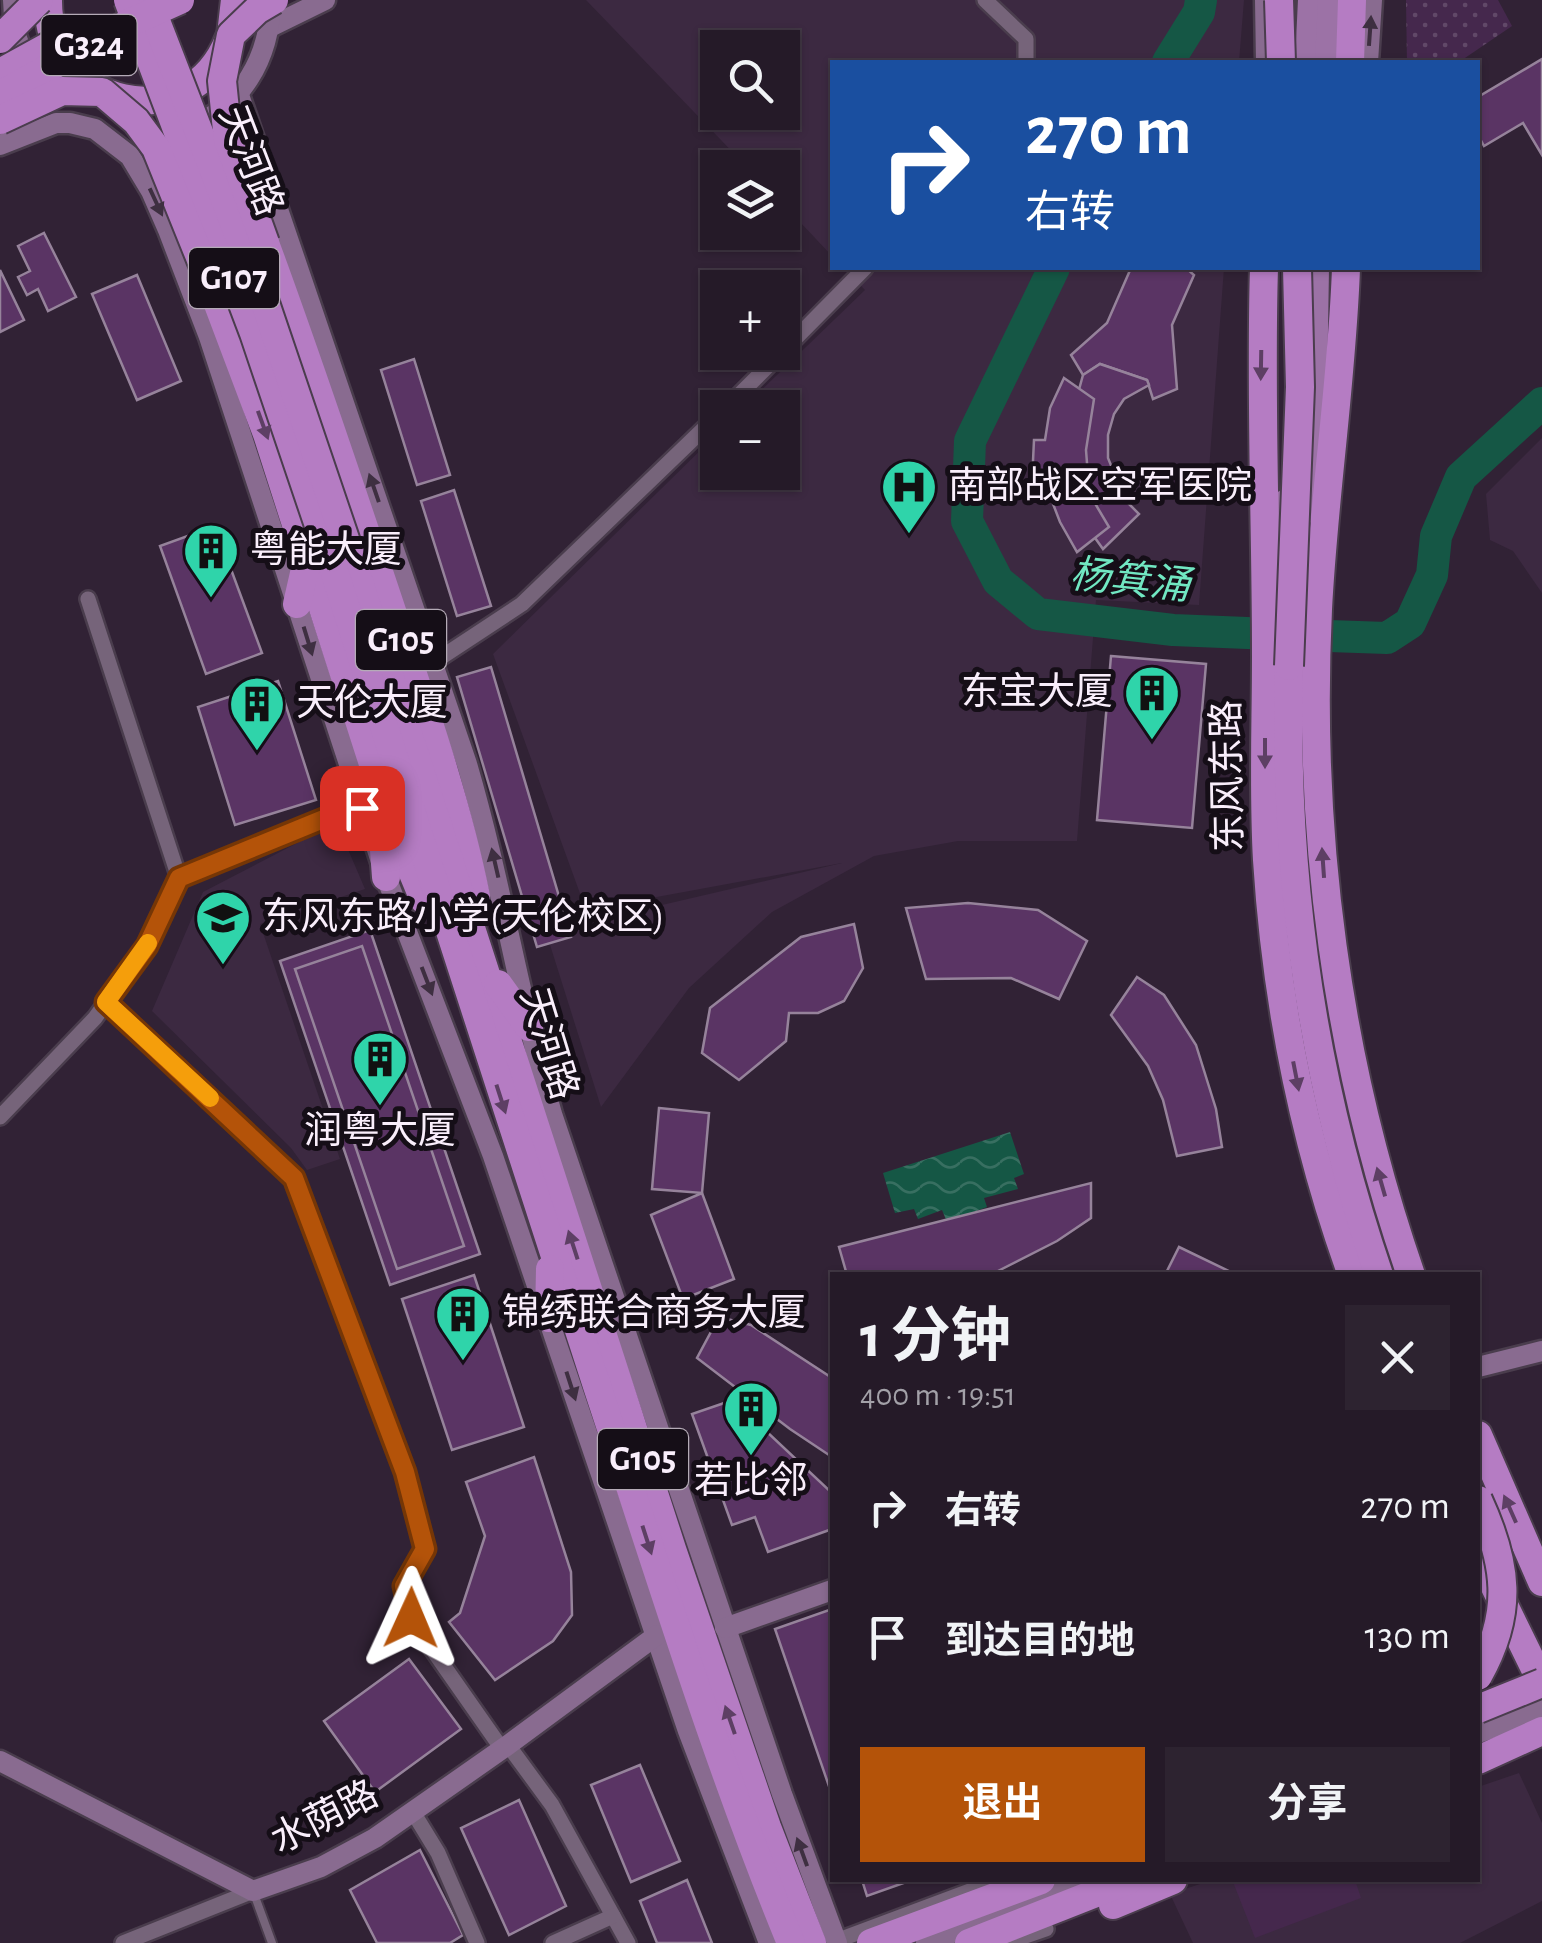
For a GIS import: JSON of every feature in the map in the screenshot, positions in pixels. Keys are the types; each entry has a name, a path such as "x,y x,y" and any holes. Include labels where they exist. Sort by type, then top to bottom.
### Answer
{"highway":[{"path":"0,38 39,0"},
{"path":"48,0 51,33 60,54 74,72 102,92"},
{"name":"G324","path":"0,73 131,0"},
{"name":"天河路","path":"131,0 254,333 474,971 520,1082 761,1810 829,1942"},
{"name":"天河路","path":"148,0 270,317 329,556"},
{"name":"G324","path":"0,95 180,0"},
{"path":"231,35 235,0"},
{"path":"0,120 62,91 102,92 142,101 183,91 215,65 250,0"},
{"path":"1279,0 1281,60"},
{"path":"1281,60 1288,0"},
{"path":"1350,60 1352,0"},
{"path":"231,35 245,19 272,9"},
{"name":"G105","path":"231,35 222,78 224,122 423,668 468,858 474,971"},
{"name":"G105","path":"102,92 136,122 156,148 230,333 329,556 371,797 411,874 474,971"},
{"path":"1264,270 1261,384 1267,638"},
{"path":"1298,270 1300,387 1287,740 1290,852 1305,978 1324,1082 1348,1178 1378,1272"},
{"path":"1346,270 1341,368 1318,610 1320,813 1331,938 1364,1118 1385,1199 1410,1272"},
{"path":"230,333 250,315 274,312 292,316"},
{"path":"296,604 329,556"},
{"name":"东风东路","path":"1267,638 1266,841 1278,977 1302,1105 1351,1272"},
{"path":"371,797 386,877"},
{"path":"474,971 529,1028"},
{"name":"天河路","path":"474,971 550,1247 738,1808 791,1943"},
{"path":"550,1247 550,1318"},
{"path":"1480,1440 1542,1582"},
{"path":"1480,1504 1496,1538 1503,1577 1498,1624 1480,1671"},
{"path":"1480,1556 1541,1685 1480,1708"},
{"path":"656,1634 661,1584"},
{"path":"1480,1736 1542,1712"},
{"path":"1480,1759 1542,1731"},
{"path":"871,1943 1036,1882"},
{"path":"969,1943 1125,1882"},
{"path":"1046,1929 1168,1882"}],"main road":[{"path":"13,0 15,33 35,81 62,109 130,156 168,230 209,337 296,604 371,797"},
{"path":"0,145 56,124 139,138 183,132 204,122 239,94 260,63 272,9 325,0"},
{"path":"1265,0 1266,60"},
{"path":"1309,0 1316,52"},
{"path":"1316,52 1329,0"},
{"path":"1368,60 1372,0"},
{"path":"239,94 423,668 492,849 529,1028 552,1114 802,1851 829,1942"},
{"name":"东风东路","path":"1267,638 1289,440 1298,270"},
{"path":"1318,270 1314,467 1318,610"},
{"path":"386,877 465,1079 550,1318 688,1731 769,1943"},
{"path":"1480,1366 1542,1351"},
{"path":"726,1628 830,1591"},
{"name":"水荫路","path":"0,1761 253,1891 321,1867 413,1812 656,1634"},
{"path":"1480,1720 1541,1685"},
{"path":"897,1943 1058,1882"},
{"path":"926,1943 1086,1882"}],"street":[{"path":"986,0 1026,39 1026,60"},
{"path":"800,334 863,270"},
{"path":"744,390 764,370"},
{"path":"423,668 522,604 700,433"},
{"path":"88,598 179,878"},
{"path":"0,1117 106,1002 147,946 179,878 371,797"},
{"path":"106,1002 294,1178 405,1472 425,1549 404,1586 411,1618 505,1748 552,1805 628,1943"},
{"path":"1480,1700 1541,1685"},
{"path":"413,1812 438,1853 477,1943"},
{"path":"829,1942 994,1882"},
{"path":"122,1943 253,1891"},
{"path":"553,1943 613,1916"},
{"path":"1005,1943 1046,1929"}],"lane":[{"path":"253,1891 272,1943"}],"shaded area":[{"path":"586,0 1244,0 1239,60 830,60 830,254 800,222 800,150 731,150 711,130 800,130 800,30 700,30 700,118"},
{"path":"1406,0 1498,0 1512,26 1462,60 1407,60"},
{"name":"南部战区空军医院","path":"846,270 1224,270 1199,605 1096,600 1077,841 958,841 874,856 772,912 689,988 601,1107 546,932 842,863 586,910 493,654 700,451 700,490 800,490 800,390 762,390 782,370 800,370 800,353 865,290"},
{"path":"1542,438 1542,593 1513,551 1490,540 1486,494"},
{"name":"东风东路小学(天伦校区)","path":"326,828 341,833 365,889 260,924 340,1159 307,1170 291,1148 152,1011 203,892"},
{"path":"1519,1773 1542,1823 1542,1901 1460,1943 1193,1943 1170,1894 1206,1882 1480,1882 1480,1786"},
{"path":"1233,1882 1356,1882 1361,1898 1255,1938"}],"water":[{"path":"1010,1132 1024,1174 1014,1178 1018,1189 984,1198 987,1207 947,1222 942,1210 918,1219 914,1209 895,1213 883,1173"}],"building":[{"path":"1542,59 1542,155 1523,123 1484,146 1480,139 1480,96"},
{"path":"44,233 76,297 48,311 38,289 27,295 18,277 30,271 18,246"},
{"path":"0,270 24,320 0,332"},
{"path":"1130,270 1188,270 1194,275 1172,325 1177,389 1153,399 1147,380 1100,364 1083,375 1071,355 1107,323"},
{"path":"137,275 181,381 137,400 92,294"},
{"path":"414,359 450,475 417,485 381,370"},
{"path":"1100,364 1147,380 1149,385 1124,399 1114,414 1108,435 1108,458 1125,500 1139,514 1103,549 1080,517 1068,487 1065,441 1083,375"},
{"path":"1064,378 1094,399 1086,450 1088,476 1093,500 1109,527 1077,552 1045,483 1032,482 1034,440 1045,440 1050,408"},
{"path":"454,490 491,606 457,616 421,501"},
{"name":"粤能大厦","path":"215,526 262,653 206,674 160,546"},
{"name":"东宝大厦","path":"1111,656 1206,664 1192,828 1097,820"},
{"path":"491,667 571,937 537,947 457,677"},
{"name":"天伦大厦","path":"278,681 316,800 235,825 198,707"},
{"path":"968,903 1038,910 1087,941 1059,999 1011,978 926,979 906,908"},
{"path":"854,924 863,968 844,1001 818,1013 789,1013 786,1041 739,1080 702,1053 710,1008 801,937"},
{"name":"润粤大厦","path":"370,930 480,1254 390,1285 280,961"},
{"name":"润粤大厦","path":"362,946 464,1246 397,1269 295,969"},
{"path":"1137,977 1164,995 1196,1045 1216,1109 1222,1147 1177,1156 1163,1100 1148,1066 1111,1015"},
{"path":"659,1108 709,1113 702,1193 652,1189"},
{"path":"1091,1183 1091,1218 1057,1241 996,1272 846,1272 839,1247"},
{"path":"702,1193 734,1279 683,1299 651,1215"},
{"path":"1179,1247 1231,1272 1166,1272"},
{"name":"锦绣联合商务大厦","path":"474,1275 524,1427 452,1450 402,1299"},
{"path":"719,1317 751,1325 830,1377 830,1456 790,1429 697,1358"},
{"name":"若比邻","path":"733,1400 830,1491 830,1530 768,1552 755,1517 732,1525 692,1414"},
{"path":"534,1457 571,1572 572,1615 553,1641 495,1680 449,1622 460,1613 485,1536 466,1482"},
{"path":"830,1610 830,1789 775,1629"},
{"path":"409,1659 461,1729 375,1792 324,1721"},
{"path":"640,1765 680,1861 631,1882 591,1785"},
{"path":"519,1800 566,1906 509,1935 461,1828"},
{"path":"420,1850 463,1935 450,1943 377,1943 350,1890"},
{"path":"687,1880 712,1943 657,1943 640,1901"},
{"path":"863,1882 906,1882 867,1896"}],"waterway":[{"name":"杨箕涌","path":"1169,60 1199,12 1201,0"},
{"name":"杨箕涌","path":"1053,270 970,441 967,521 998,581 1038,614 1173,630 1295,635"},
{"name":"杨箕涌","path":"1329,636 1387,638 1410,623 1432,575 1436,536 1461,477 1542,403"}],"slow traffic":[{"path":"148,943 106,1002 210,1098"}],"place":[{"name":"南部战区空军医院","path":"909,536"},
{"name":"粤能大厦","path":"211,600"},
{"name":"东宝大厦","path":"1152,742"},
{"name":"天伦大厦","path":"257,753"},
{"name":"东风东路小学(天伦校区)","path":"223,967"},
{"name":"润粤大厦","path":"380,1108"},
{"name":"锦绣联合商务大厦","path":"463,1363"},
{"name":"若比邻","path":"751,1458"}],"route":[{"path":"362,808 343,811 179,878 147,946 106,1002 294,1178 405,1472 425,1549 404,1586 411,1618"}]}
